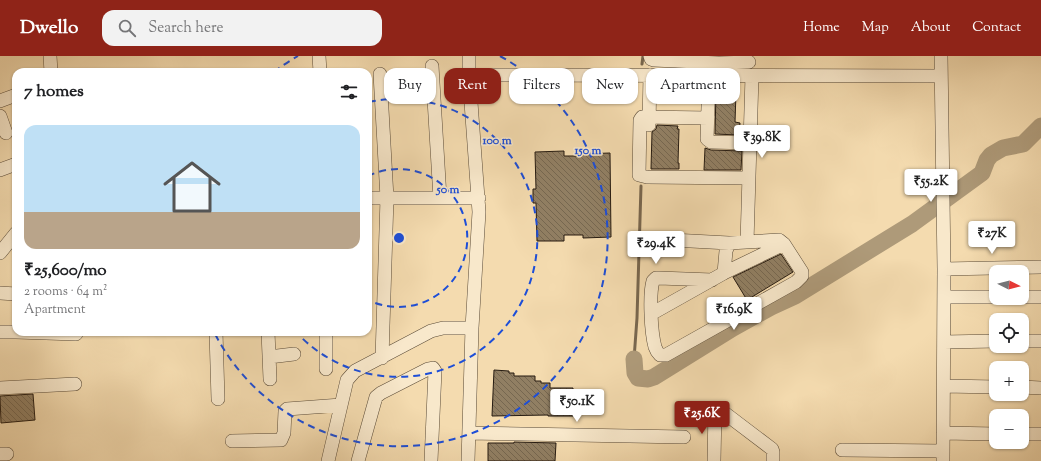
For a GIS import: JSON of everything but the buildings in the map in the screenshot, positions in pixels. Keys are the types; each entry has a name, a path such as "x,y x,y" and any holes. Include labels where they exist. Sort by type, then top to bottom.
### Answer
{"street":[{"path":"50,56 51,68"},
{"path":"319,56 320,68"},
{"path":"469,56 469,68"},
{"path":"650,56 651,59 654,60 699,62 718,60 749,62"},
{"path":"842,450 943,456 944,269 941,56"},
{"path":"699,62 701,68"},
{"path":"432,66 440,198"},
{"path":"380,74 387,198 382,358"},
{"path":"501,75 646,75"},
{"path":"740,76 942,76"},
{"path":"746,242 752,76"},
{"path":"0,101 12,96"},
{"path":"468,461 478,198 471,104"},
{"path":"649,104 647,177 748,178"},
{"path":"707,104 707,139 711,142 750,143"},
{"path":"0,116 6,133"},
{"path":"649,116 708,118"},
{"path":"0,170 12,166"},
{"path":"372,198 478,198"},
{"path":"0,253 12,238"},
{"path":"653,239 729,242 779,240 784,244 802,272 800,279 666,355 660,355 656,352 654,346 651,314 652,284 656,278 712,280"},
{"path":"724,273 726,251 729,242"},
{"path":"651,314 724,273 784,244"},
{"path":"944,269 1041,267"},
{"path":"0,293 12,294"},
{"path":"944,297 989,297"},
{"path":"1029,297 1041,297"},
{"path":"328,461 347,380 354,371 382,358 432,331 443,328 472,328"},
{"path":"0,332 12,332"},
{"path":"216,336 218,398"},
{"path":"268,336 270,379"},
{"path":"326,336 326,369"},
{"path":"944,342 989,341"},
{"path":"1029,341 1041,341"},
{"path":"269,357 294,354"},
{"path":"358,461 376,397 428,369 433,368 435,371 431,461"},
{"path":"0,388 75,384"},
{"path":"944,386 989,387"},
{"path":"1029,387 1041,388"},
{"path":"232,441 281,440 284,433 285,411 288,409 341,405"},
{"path":"714,461 715,409 718,408 772,449 773,461"},
{"path":"469,433 684,437"},
{"path":"943,433 989,434"},
{"path":"1029,434 1041,434"}],"waterway":[{"path":"642,64 643,56"},
{"path":"634,359 635,373 638,378 648,379 654,377 733,328 771,307 795,296 912,224 982,173 987,160 991,155 1003,148 1023,144 1041,126"},
{"path":"634,359 637,318 641,186"}]}
